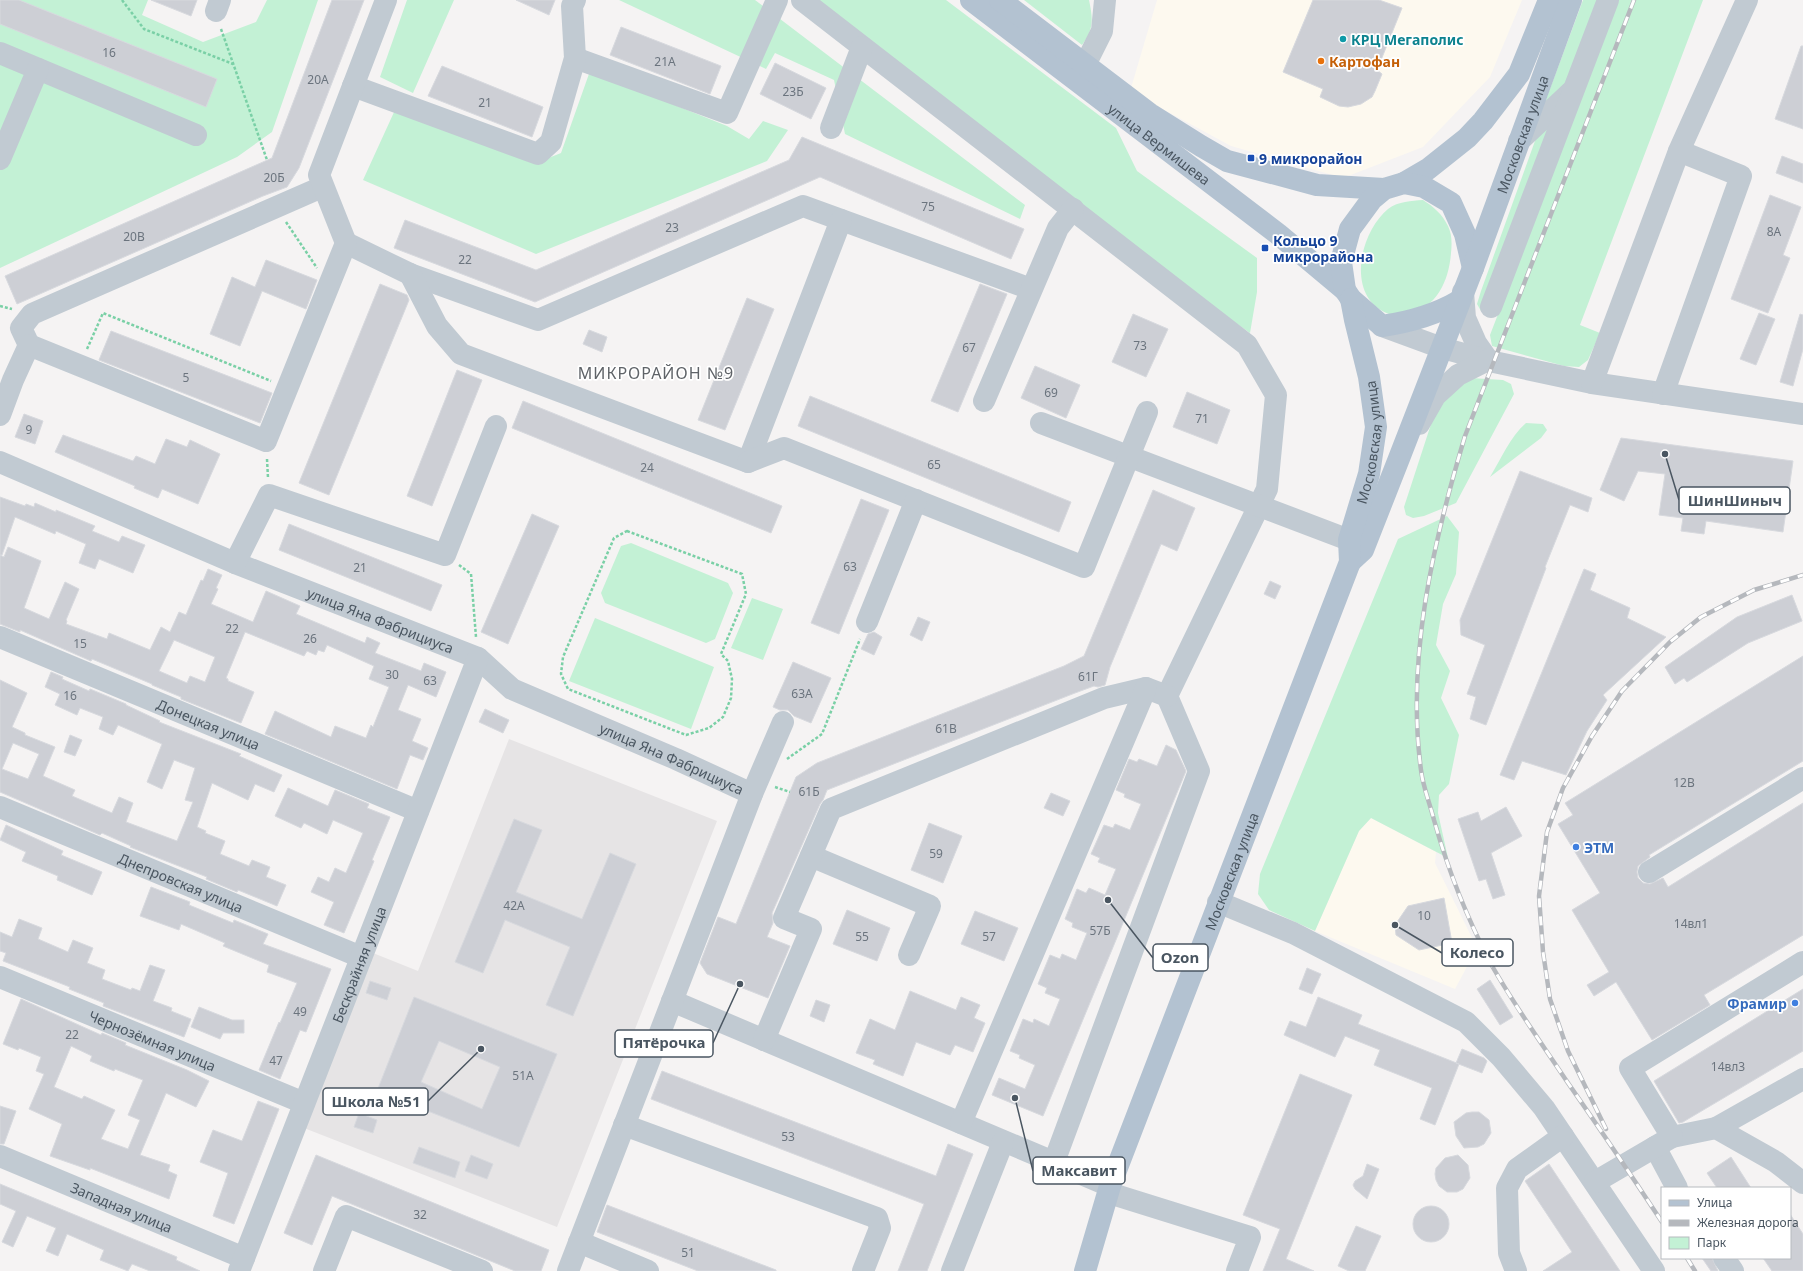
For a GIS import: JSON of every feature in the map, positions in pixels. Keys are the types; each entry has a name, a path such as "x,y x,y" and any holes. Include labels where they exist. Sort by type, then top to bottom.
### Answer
{"main road":[{"name":"улица Вермишева","path":"971,0 1278,234 1348,295"},
{"name":"улица Вермишева","path":"1000,0 1150,114 1227,161 1317,185 1394,186"},
{"name":"Московская улица","path":"1394,186 1428,169 1467,138 1483,121 1519,74 1549,0"},
{"name":"Московская улица","path":"1472,268 1571,0"},
{"path":"1394,186 1424,187 1451,203 1465,234 1472,268 1461,296 1441,312 1408,322 1382,326 1348,295 1341,262 1350,229 1372,199 1394,186"},
{"name":"Московская улица","path":"1085,1271 1110,1189 1218,902 1350,562 1349,540 1369,474 1376,427 1369,377 1348,295"},
{"name":"Московская улица","path":"1350,562 1363,550 1461,296"}],"street":[{"path":"386,0 319,175 322,187 346,244 410,274 538,320 803,206 1031,289"},
{"path":"353,86 538,154 551,142 575,58 572,6 575,0"},
{"path":"575,58 727,113 777,0"},
{"path":"802,0 1247,345 1276,395 1267,489 1168,696"},
{"path":"1085,65 1102,32 1105,0"},
{"path":"1491,307 1608,0"},
{"path":"1592,383 1680,151 1747,0"},
{"path":"831,128 862,47"},
{"path":"0,53 196,135"},
{"path":"0,159 38,69"},
{"path":"1519,141 1574,89"},
{"path":"1663,394 1741,176 1680,151"},
{"path":"322,187 32,314 21,328 29,345 266,441 287,387 330,288 346,244"},
{"path":"984,400 1058,228 1073,209"},
{"path":"748,462 841,220"},
{"path":"410,274 437,326 461,354 748,462 784,448 1084,567 1146,412"},
{"path":"1461,296 1465,318 1476,342 1488,360"},
{"path":"1382,326 1442,348 1488,360 1592,383 1803,414"},
{"path":"0,414 6,378 29,345"},
{"path":"1398,461 1436,396 1458,375 1488,360"},
{"path":"1041,423 1349,540"},
{"path":"235,563 269,495 445,555 496,426"},
{"name":"улица Яна Фабрициуса","path":"0,462 235,563 478,658 512,689 676,759 752,794"},
{"path":"867,622 916,500"},
{"name":"Донецкая улица","path":"0,637 418,811"},
{"name":"Бескрайняя улица","path":"242,1265 478,658"},
{"path":"961,1123 1146,688"},
{"path":"764,1040 811,929 784,918 831,809 1104,698 1146,688 1168,696 1199,771 1054,1162"},
{"path":"568,1271 752,794 782,722"},
{"path":"1649,872 1803,778"},
{"name":"Днепровская улица","path":"0,807 361,957"},
{"path":"812,856 930,906 909,955"},
{"path":"1218,902 1292,932 1466,1022 1501,1057 1544,1108 1654,1271"},
{"path":"1677,1187 1663,1142 1630,1068 1803,962"},
{"name":"Чернозёмная улица","path":"0,976 304,1103"},
{"path":"672,1001 1054,1162 1110,1189 1250,1236 1237,1271"},
{"path":"1595,1182 1663,1142 1716,1128 1803,1079"},
{"path":"624,1125 877,1218 880,1228 863,1271"},
{"path":"1716,1128 1776,1162 1803,1183"},
{"path":"1516,1271 1509,1253 1508,1188 1517,1170 1563,1136"},
{"path":"952,1271 1004,1142"},
{"name":"Западная улица","path":"0,1156 242,1265"},
{"path":"324,1271 346,1216 482,1271"},
{"path":"579,1242 648,1271"},
{"path":"1725,1259 1733,1271"}],"path":[{"path":"122,0 144,29 234,64"},
{"path":"218,6 234,64 267,160"},
{"path":"276,207 330,288"},
{"path":"80,366 103,312 287,387"},
{"path":"266,441 269,495"},
{"path":"627,531 742,574 746,594 721,654 728,662 732,679 731,698 723,717 709,728 686,735 568,689 561,674 563,657 614,538 627,531"},
{"path":"445,555 471,574 478,658"},
{"path":"822,734 867,622"}],"shaded area":[{"path":"1157,0 1522,0 1490,77 1423,147 1343,178 1231,146 1144,99 1131,88"},
{"path":"509,739 717,821 557,1227 304,1128 373,953 418,971"},
{"path":"1371,818 1436,852 1435,863 1477,948 1455,989 1315,931 1359,831"}],"green space":[{"path":"0,0 148,0 142,15 203,42 256,22 267,0 318,0 272,132 237,157 0,268"},
{"path":"407,0 454,0 413,93 380,77"},
{"path":"619,0 755,0 1025,205 1020,219 845,134 834,80 775,53 766,69"},
{"path":"813,0 946,0 1116,128 1137,171 1257,258 1257,292 1250,333 1145,259"},
{"path":"1024,0 1089,0 1092,24 1089,34 1082,45"},
{"path":"1583,0 1598,0 1563,92 1541,113"},
{"path":"1619,0 1703,0 1580,325 1600,333 1588,360 1579,367 1564,366 1492,346 1490,335"},
{"path":"590,71 727,126 749,139 763,121 788,130 767,161 536,254 363,180 395,110 536,163 561,153"},
{"path":"1556,113 1481,311 1477,304 1481,291 1540,127"},
{"path":"1423,200 1440,214 1449,229 1452,246 1448,273 1440,292 1426,306 1407,313 1393,315 1389,314 1375,306 1366,294 1362,280 1361,264 1364,249 1370,233 1378,220 1388,209 1401,203"},
{"path":"1471,378 1503,380 1511,384 1514,394 1456,503 1424,516 1413,518 1406,515 1404,507 1433,418 1440,402"},
{"path":"1526,423 1543,424 1547,430 1541,438 1490,477 1510,441"},
{"path":"1447,516 1459,532 1456,574 1443,604 1436,645 1450,671 1441,698 1459,735 1449,784 1439,795 1438,813 1448,858 1371,818 1359,831 1315,931 1269,910 1258,894 1260,874 1398,539"},
{"path":"631,543 728,583 733,593 715,639 706,643 605,603 601,593 621,546"},
{"path":"752,598 783,609 763,660 731,648"},
{"path":"595,618 714,667 691,729 569,681"}],"building":[{"path":"0,0 19,0 217,79 206,107 0,24"},
{"path":"151,0 197,0 191,16"},
{"path":"332,0 364,0 299,168 287,187 263,196 17,304 5,276 272,158"},
{"path":"516,0 555,0 549,15"},
{"name":"КРЦ Мегаполис","path":"1313,0 1379,0 1402,8 1377,70 1382,74 1375,91 1372,97 1361,104 1348,107 1339,106 1320,97 1323,89 1283,72"},
{"path":"621,27 721,66 710,94 610,55"},
{"path":"1801,46 1803,46 1803,129 1775,119"},
{"path":"775,63 826,88 811,119 760,94"},
{"path":"442,66 543,107 532,137 428,96"},
{"path":"802,137 1024,229 1011,259 820,177 535,302 394,248 405,220 536,270 789,160"},
{"path":"1782,156 1803,164 1803,183 1776,173"},
{"path":"1770,195 1801,207 1783,255 1790,258 1768,313 1731,299"},
{"path":"266,260 317,280 306,309 262,291 240,346 210,334 232,277 255,287"},
{"path":"380,284 407,295 409,300 329,495 299,483"},
{"path":"980,284 1007,294 958,412 931,401"},
{"path":"747,298 774,309 725,430 698,420"},
{"path":"1759,313 1775,319 1756,365 1740,359"},
{"path":"1133,314 1168,329 1146,377 1112,362"},
{"path":"1800,314 1803,315 1803,349 1793,386 1780,382"},
{"path":"589,330 607,337 602,352 583,344"},
{"path":"111,331 272,393 260,423 99,360"},
{"path":"1035,366 1080,385 1066,418 1021,398"},
{"path":"457,370 482,380 432,506 407,496"},
{"path":"1187,392 1230,410 1217,444 1173,427"},
{"path":"810,396 1071,502 1059,532 798,426"},
{"path":"523,401 782,506 771,533 512,428"},
{"path":"24,414 43,421 35,444 15,437"},
{"path":"63,435 133,461 136,456 155,464 166,439 187,447 190,440 220,454 198,504 162,489 158,498 134,488 135,486 55,452"},
{"path":"1621,438 1793,461 1783,532 1706,521 1704,534 1681,531 1683,518 1659,515 1665,474 1638,471 1624,501 1600,490"},
{"path":"1520,471 1592,498 1588,512 1570,505 1545,567 1546,568 1486,725 1470,719 1476,697 1467,694 1485,645 1461,635 1460,620"},
{"path":"1153,490 1195,508 1177,551 1161,544 1110,667 1105,685 1098,687 1094,686 1075,693 827,790 772,913 773,923 767,937 790,946 768,998 707,974 700,963 718,917 736,924 796,777 817,763 1064,666 1084,656"},
{"path":"0,497 25,506 26,504 34,507 35,503 56,512 56,510 95,526 92,531 119,542 122,536 145,545 133,573 99,559 95,569 79,563 86,544 56,531 55,534 15,517 2,555 0,555"},
{"path":"861,499 889,510 839,634 811,623"},
{"path":"532,514 559,526 508,644 481,632"},
{"path":"289,524 442,585 431,611 279,550"},
{"path":"8,547 41,561 24,608 49,619 65,582 79,589 66,620 66,624 107,639 109,633 150,650 161,627 170,632 179,612 186,615 201,580 203,581 208,569 222,575 216,588 218,589 211,604 253,622 266,591 300,606 296,614 365,643 367,637 380,643 375,653 421,671 424,663 446,672 436,697 408,685 398,710 421,719 412,741 428,748 423,760 410,755 397,789 265,734 275,711 331,737 335,726 366,738 371,725 373,727 389,687 369,679 374,666 327,645 324,652 318,650 316,655 307,651 304,656 245,632 226,678 228,681 254,692 241,723 181,699 181,697 92,659 91,661 20,630 20,632 0,624 0,555 4,557","holes":["174,640 215,657 205,682 190,676 187,683 159,671"]},
{"path":"1584,569 1596,574 1590,590 1630,608 1627,618 1666,637 1603,695 1607,700 1587,731 1566,775 1522,761 1514,780 1500,775"},
{"path":"1270,581 1281,586 1275,599 1264,594"},
{"path":"1792,595 1802,621 1748,643 1687,682 1684,678 1675,684 1665,667 1737,617"},
{"path":"918,617 930,622 922,641 910,635"},
{"path":"874,632 882,637 874,655 861,649 868,634"},
{"path":"1803,656 1803,761 1649,855 1650,857 1638,866 1637,872 1638,878 1643,883 1650,884 1663,878 1668,887 1803,803 1803,935 1704,995 1710,1005 1652,1040 1616,982 1594,996 1587,985 1609,972 1572,910 1600,893 1558,824 1573,815 1565,803"},
{"path":"793,662 831,678 811,723 794,716 788,710 780,710 773,707"},
{"path":"51,672 63,677 62,679 89,691 90,689 126,704 160,721 159,722 241,754 239,756 282,775 274,792 255,784 248,800 212,783 197,827 206,831 205,833 225,841 220,854 249,866 252,860 270,867 266,877 286,885 277,906 238,890 237,892 206,879 207,877 130,847 131,846 102,833 100,835 0,792 0,680 27,693 12,727 25,733 25,735 55,747 43,776 75,790 72,796 112,813 119,797 133,803 126,822 177,841 193,802 185,800 195,768 174,760 162,789 147,782 162,744 118,725 113,735 99,729 103,717 80,708 77,715 55,705 60,694 45,687","holes":["13,743 39,754 28,779 2,769"]},
{"path":"485,709 509,720 503,733 479,722"},
{"path":"70,735 82,740 75,756 64,752"},
{"path":"1166,745 1176,750 1186,771 1043,1116 992,1095 999,1078 1025,1089 1035,1065 1019,1058 1020,1055 1010,1051 1023,1019 1033,1023 1034,1019 1049,1026 1060,999 1045,993 1047,988 1038,984 1050,955 1060,959 1062,954 1076,960 1087,933 1072,927 1073,923 1065,919 1077,889 1086,893 1089,888 1105,895 1116,869 1098,862 1100,858 1091,854 1104,825 1113,828 1115,824 1130,830 1141,804 1124,797 1125,794 1116,790 1129,759 1137,762 1139,759 1157,766"},
{"path":"288,788 328,806 335,790 369,804 367,808 390,817 372,860 374,861 344,933 324,925 334,902 311,892 318,877 329,882 335,868 346,873 363,833 333,820 327,834 304,823 301,828 275,816"},
{"path":"1051,793 1070,801 1063,816 1044,808"},
{"path":"1506,807 1522,836 1491,853 1505,895 1493,899 1486,879 1479,881 1458,819 1478,812 1481,821"},
{"path":"514,819 542,830 516,892 582,919 610,853 636,864 573,1016 546,1005 570,947 505,920 483,973 455,962"},
{"path":"929,823 962,836 943,883 911,870"},
{"path":"6,825 63,851 61,855 102,872 92,895 57,880 58,876 22,861 26,852 0,840"},
{"path":"151,887 190,902 189,905 233,923 234,920 268,934 263,944 331,969 306,1032 300,1030 280,1079 259,1070 297,983 267,972 269,965 223,946 225,943 181,924 179,930 140,916"},
{"path":"1444,898 1452,943 1419,950 1396,935 1395,925 1408,906"},
{"path":"847,910 890,928 877,961 833,944"},
{"path":"975,911 1018,928 1004,961 961,944"},
{"path":"19,919 42,928 38,939 68,952 73,940 93,948 87,963 105,970 102,979 131,990 132,988 140,991 150,965 165,970 153,1001 172,1008 171,1011 191,1019 184,1037 103,1006 104,1003 69,989 70,987 3,961 6,953 0,951 0,932 12,937"},
{"path":"1307,968 1321,974 1312,994 1299,989"},
{"path":"1490,980 1513,1017 1500,1025 1477,989"},
{"path":"370,981 391,988 387,1000 366,993"},
{"path":"1803,989 1803,1051 1679,1123 1654,1081"},
{"path":"910,991 956,1010 961,997 980,1005 974,1018 985,1023 973,1052 955,1045 950,1055 916,1042 903,1076 873,1064 875,1060 856,1053 870,1019 895,1030"},
{"path":"414,997 557,1054 519,1147 377,1091","holes":["439,1041 500,1067 482,1109 421,1082"]},
{"path":"1318,997 1362,1015 1358,1024 1459,1064 1435,1125 1420,1119 1432,1088 1374,1065 1380,1050 1345,1036 1335,1057 1284,1035 1290,1021 1306,1027"},
{"path":"21,999 101,1035 102,1033 126,1043 125,1045 187,1070 209,1081 196,1107 166,1093 140,1155 170,1165 168,1171 177,1175 169,1199 90,1168 90,1170 50,1156 62,1124 29,1109 44,1074 36,1071 41,1057 19,1048 18,1050 3,1044","holes":["71,1046 92,1056 90,1061 114,1071 115,1069 143,1080 128,1115 140,1120 128,1149 101,1139 115,1110 84,1096 82,1099 54,1087"]},
{"path":"816,1000 830,1005 824,1022 810,1016"},
{"path":"199,1007 232,1020 244,1020 244,1033 223,1033 220,1039 191,1027"},
{"path":"1462,1049 1484,1058 1487,1061 1482,1073 1456,1063"},
{"path":"662,1071 936,1176 948,1144 973,1154 927,1271 898,1271 924,1204 651,1099"},
{"path":"1300,1074 1352,1095 1286,1259 1314,1271 1263,1271 1280,1229 1243,1215"},
{"path":"258,1101 279,1109 234,1224 213,1216 228,1173 200,1162 213,1130 242,1141"},
{"path":"0,1106 16,1111 4,1144 0,1144"},
{"path":"1479,1112 1489,1120 1491,1133 1484,1144 1478,1147 1464,1148 1456,1136 1454,1122 1466,1113"},
{"path":"359,1113 377,1120 373,1133 354,1127"},
{"path":"419,1147 460,1162 455,1178 413,1163"},
{"path":"316,1155 549,1250 541,1271 515,1271 332,1196 312,1245 284,1233"},
{"path":"471,1155 493,1164 487,1179 465,1171"},
{"path":"1458,1155 1468,1165 1470,1178 1463,1189 1457,1192 1447,1192 1439,1186 1436,1180 1436,1168 1445,1158"},
{"path":"1731,1157 1750,1187 1716,1187 1707,1173"},
{"path":"1367,1164 1379,1169 1367,1199 1355,1189 1353,1185 1355,1181 1363,1176"},
{"path":"1549,1164 1620,1271 1543,1271 1572,1252 1525,1181"},
{"path":"0,1184 177,1257 176,1260 200,1271 150,1271 132,1264 128,1271 100,1260 104,1250 67,1234 58,1256 46,1251 56,1228 27,1216 13,1247 2,1242 16,1211 0,1204"},
{"path":"607,1205 776,1271 698,1271 597,1232"},
{"path":"1431,1206 1444,1211 1449,1224 1444,1237 1431,1242 1418,1237 1413,1224 1418,1211"},
{"path":"1791,1216 1803,1234 1803,1271 1772,1271 1764,1259 1791,1259"},
{"path":"1356,1226 1381,1236 1365,1271 1349,1271 1338,1266"},
{"path":"1703,1259 1712,1259 1718,1271 1711,1271"}],"railway":[{"path":"1634,0 1465,436 1453,476 1433,559 1425,601 1417,686 1417,728 1422,776 1439,839 1459,894 1482,947 1519,1009 1661,1221"},
{"path":"1606,1129 1568,1051 1550,999 1543,952 1539,896 1547,832 1563,788 1592,736 1622,691 1670,642 1701,617 1754,590 1803,575"},
{"path":"1688,1259 1695,1271"}],"place":[{"name":"КРЦ Мегаполис","path":"1343,39"},
{"name":"Картофан","path":"1321,61"},
{"name":"9 микрорайон","path":"1251,158"},
{"name":"Кольцо 9 микрорайона","path":"1265,248"},
{"name":"ШинШиныч","path":"1665,454"},
{"name":"ЭТМ","path":"1576,847"},
{"name":"Ozon","path":"1108,900"},
{"name":"Колесо","path":"1395,925"},
{"name":"Пятёрочка","path":"740,984"},
{"name":"Фрамир","path":"1795,1003"},
{"name":"Школа №51","path":"481,1049"},
{"name":"Максавит","path":"1015,1098"}],"district":[{"name":"МИКРОРАЙОН №9","path":"656,373"}]}
